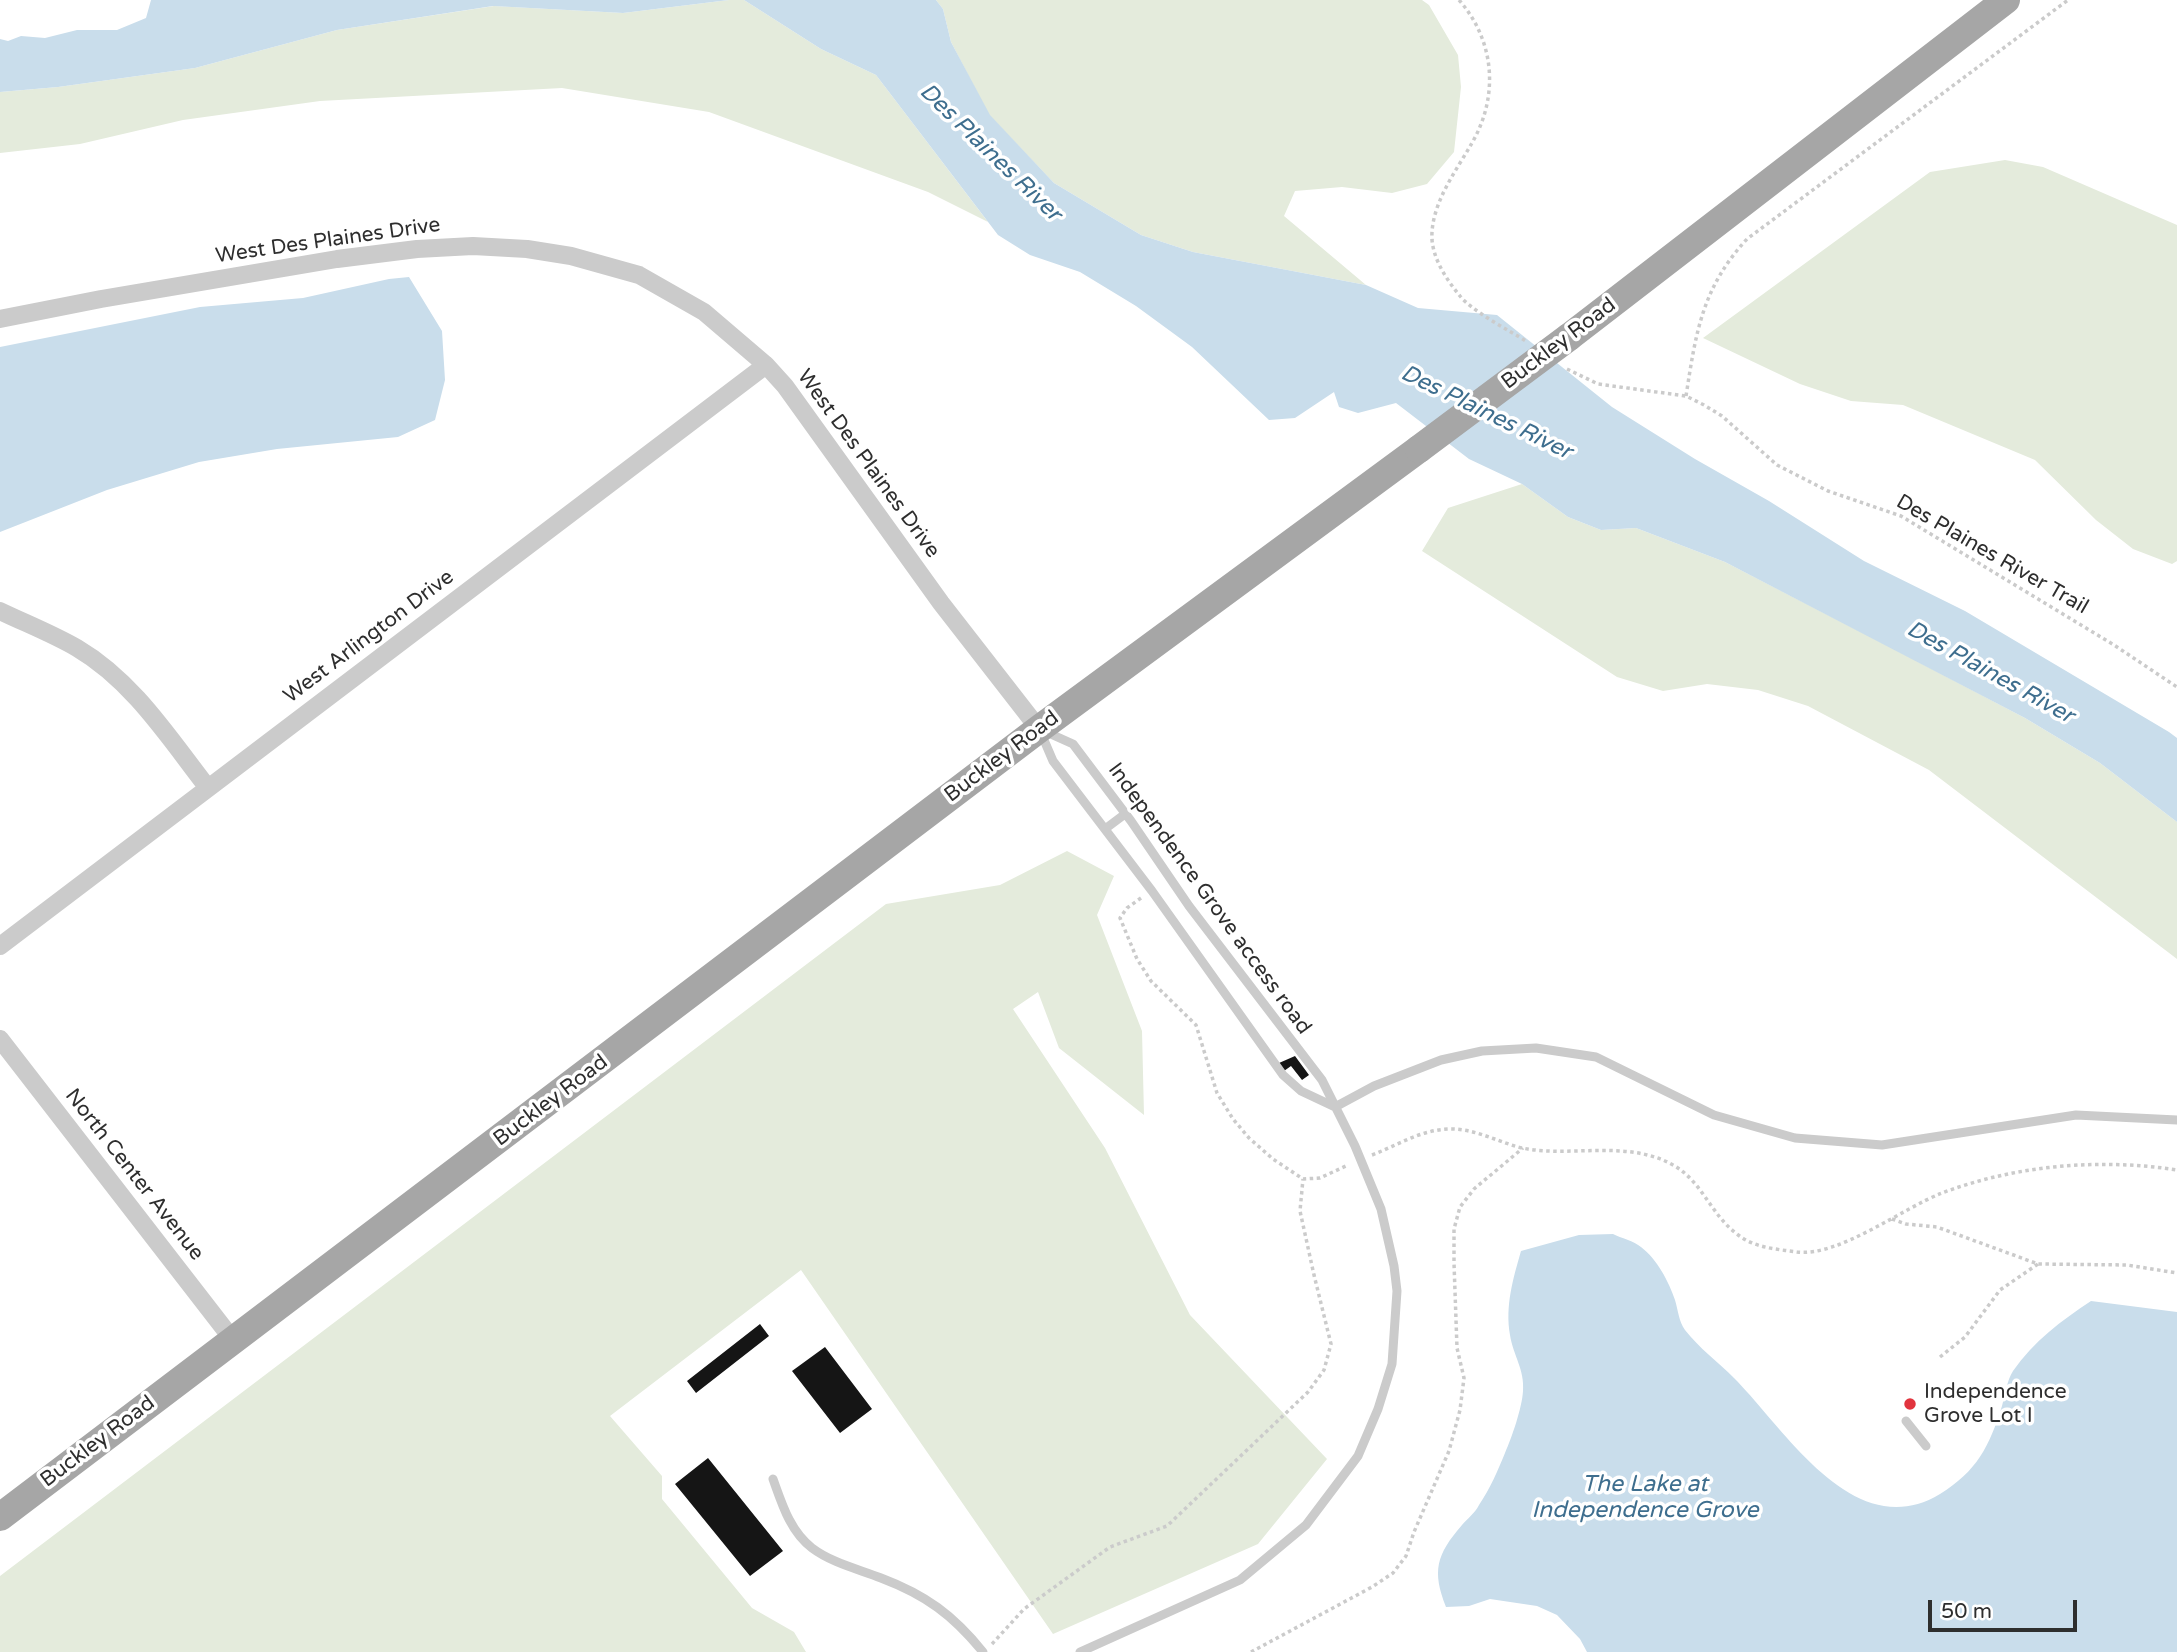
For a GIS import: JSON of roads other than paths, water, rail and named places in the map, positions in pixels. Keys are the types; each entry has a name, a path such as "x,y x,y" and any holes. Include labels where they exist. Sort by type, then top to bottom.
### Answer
{"main road":[{"name":"Buckley Road","path":"0,1517 1039,729 1569,337 2006,0"}],"street":[{"name":"West Des Plaines Drive","path":"0,319 350,257 417,249 473,246 513,248 571,256 639,275 704,312 766,365 785,386 941,603 1039,729"},
{"name":"West Arlington Drive","path":"0,946 766,365"},
{"path":"0,611 77,649 109,671 141,701 208,788"},
{"name":"North Center Avenue","path":"0,1039 233,1340"}],"lane":[{"name":"Independence Grove access road","path":"1039,729 1053,761 1152,891 1283,1074 1301,1091 1335,1107"},
{"name":"Independence Grove access road","path":"1039,729 1073,744 1189,906 1322,1080 1361,1160 1381,1209 1397,1291 1392,1364 1378,1409 1358,1456 1307,1525 1240,1580 1080,1652"},
{"path":"1105,829 1125,814"},
{"path":"1335,1107 1374,1086 1441,1060 1482,1051 1536,1048 1596,1057 1714,1115 1795,1138 1882,1145 2076,1115 2177,1120"},
{"path":"1906,1421 1926,1446"},
{"path":"773,1479 793,1527 812,1548 845,1566 912,1591 945,1611 984,1652"}],"water":[{"path":"151,0 729,0 623,13 493,6 337,30 195,68 58,87 0,92 0,39 8,41 21,36 45,38 77,30 117,30 146,18"},
{"name":"Des Plaines River","path":"744,0 936,0 943,9 951,42 990,115 1054,183 1141,235 1193,252 1366,285 1418,308 1497,315 1612,407 1695,459 1769,501 1864,561 1965,611 2169,732 2177,738 2177,822 2100,763 2025,718 1725,562 1636,528 1601,530 1568,517 1522,484 1469,459 1396,403 1358,413 1339,407 1334,392 1295,418 1269,420 1192,347 1136,306 1080,272 1030,255 998,235 876,75 821,49"},
{"path":"409,277 442,331 445,380 435,420 398,437 277,449 199,462 107,490 0,532 0,347 200,307 303,298"},
{"name":"The Lake at Independence Grove","path":"1613,1234 1647,1252 1662,1271 1685,1330 1734,1378 1799,1451 1824,1475 1850,1494 1879,1505 1909,1506 1940,1494 1963,1476 1986,1446 2013,1371 2049,1332 2091,1301 2177,1312 2177,1652 1587,1652 1580,1639 1557,1615 1537,1606 1490,1599 1469,1606 1446,1607 1438,1573 1442,1555 1490,1486 1511,1439 1521,1406 1523,1383 1508,1314 1521,1251 1579,1235"}],"place":[{"name":"Independence Grove Lot I","path":"1910,1404"}]}
